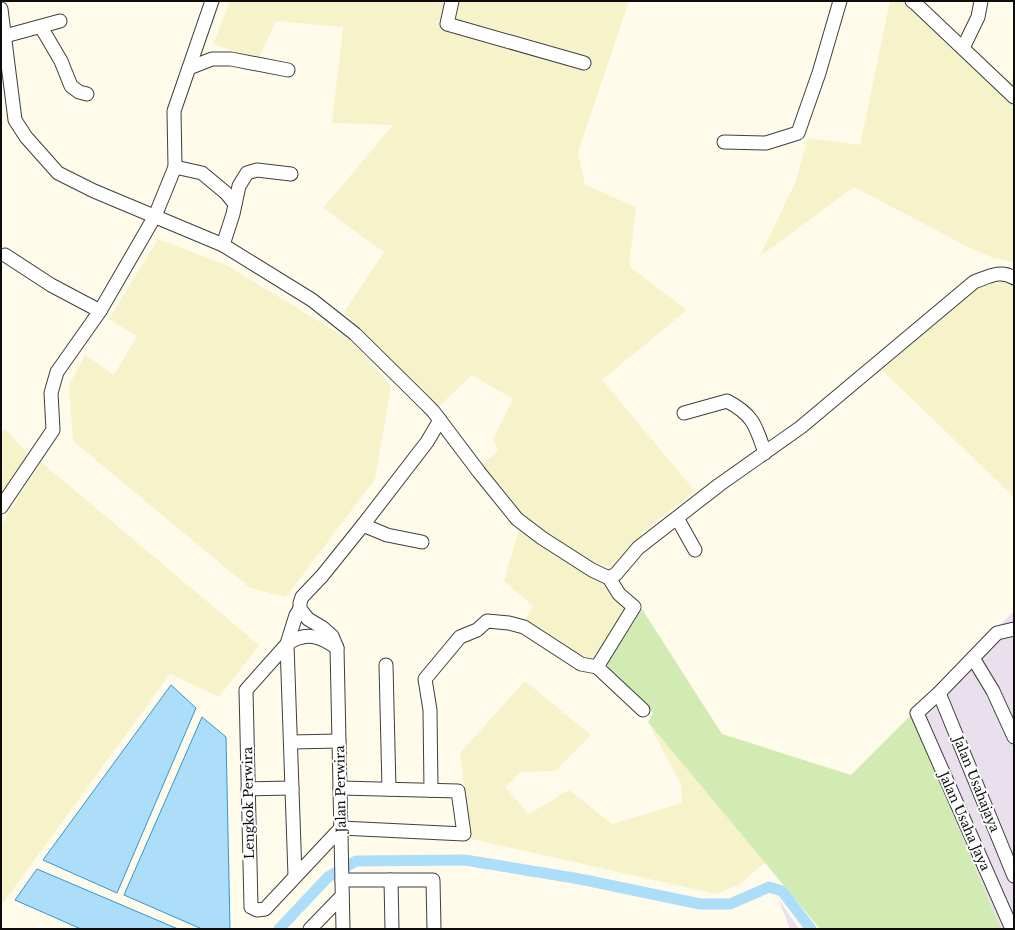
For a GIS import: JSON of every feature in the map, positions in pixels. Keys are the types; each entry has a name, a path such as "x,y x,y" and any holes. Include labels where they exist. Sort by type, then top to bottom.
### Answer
{"street":[{"path":"1,508 53,430 51,393 57,372 100,311 155,216 175,167 174,111 212,1"},
{"path":"452,1 446,24 584,63"},
{"path":"724,142 766,143 798,133 819,74 840,1"},
{"path":"912,1 1014,97"},
{"path":"963,48 978,17 981,1"},
{"path":"1,9 15,120 26,137 58,173 94,191 223,245 312,300 355,334 422,400 440,420 517,519 542,538 592,570 609,578 619,594 634,607 597,667"},
{"path":"5,36 60,21"},
{"path":"41,27 61,61 71,86 79,92 87,94"},
{"path":"189,68 212,59 231,58 288,70"},
{"path":"175,167 202,173 226,193 235,204"},
{"path":"223,245 239,186 247,173 257,170 291,174"},
{"path":"5,255 51,285 100,311"},
{"path":"609,578 616,574 638,548 719,485 801,427 974,282 998,273 1008,274 1014,278"},
{"path":"684,413 727,401 740,408 755,425 765,453"},
{"path":"295,876 288,644 296,615 300,609 302,597 322,576 363,525 427,442 440,420"},
{"path":"677,518 695,550"},
{"path":"363,525 387,535 422,542"},
{"path":"300,609 308,619 323,628 332,636 337,648"},
{"path":"432,790 430,710 425,679 460,637 477,630 487,621 509,623 524,627 581,664 597,667 643,710"},
{"path":"939,693 997,633 1014,629"},
{"name":"Lengkok Perwira","path":"337,648 326,641 315,637 303,636 295,639 288,644 246,690 250,907 256,910 265,909 341,828"},
{"name":"Jalan Perwira","path":"337,648 343,929"},
{"path":"973,658 993,691 1014,737"},
{"path":"386,665 389,789"},
{"name":"Jalan Usaha Jaya","path":"939,693 917,713 1012,929"},
{"name":"Jalan Usahajaya","path":"939,693 1009,851 1014,876"},
{"path":"290,742 339,741"},
{"path":"248,789 292,788"},
{"path":"340,788 458,791 464,834 341,828"},
{"path":"342,880 433,880 434,929"},
{"path":"391,880 392,929"},
{"path":"310,929 342,896"}],"shaded area":[{"path":"230,1 629,1 578,152 585,185 636,207 629,266 687,310 602,380 695,491 643,532 615,569 595,563 553,540 518,513 480,467 498,451 493,439 513,399 472,375 436,409 344,312 384,252 323,208 393,125 332,123 343,27 276,21 258,60 213,44"},
{"path":"890,1 900,1 910,6 992,85 1014,79 1014,262 993,258 968,247 854,187 760,256 795,183 808,138 860,145"},
{"path":"158,239 226,265 350,340 391,386 375,479 286,597 250,588 73,441 69,385 85,355 114,375 137,336 109,319"},
{"path":"1004,280 1014,286 1014,497 882,370 975,289"},
{"path":"5,429 29,455 1,497 1,434"},
{"path":"41,462 259,645 219,697 170,674 1,906 1,525"},
{"path":"519,530 603,584 626,610 593,659 567,649 525,620 533,606 504,581"},
{"path":"1014,611 1014,929 1001,929 911,715"},
{"path":"525,681 591,735 555,771 521,772 505,787 529,814 569,790 612,824 682,803 681,785 648,722 765,863 740,884 716,894 471,839 460,753"},
{"path":"778,898 799,929 790,929"}],"green space":[{"path":"642,609 722,734 851,775 911,715 1001,929 820,929 648,722 653,713 609,671 607,664"}],"water":[{"path":"171,685 196,708 117,893 43,860"},
{"path":"202,717 226,737 230,929 202,929 124,895"},
{"path":"37,869 178,929 81,929 15,900"}],"waterway":[{"path":"279,929 328,877 356,861 465,860 580,879 700,904 730,904 769,887 782,891 811,929"}]}
